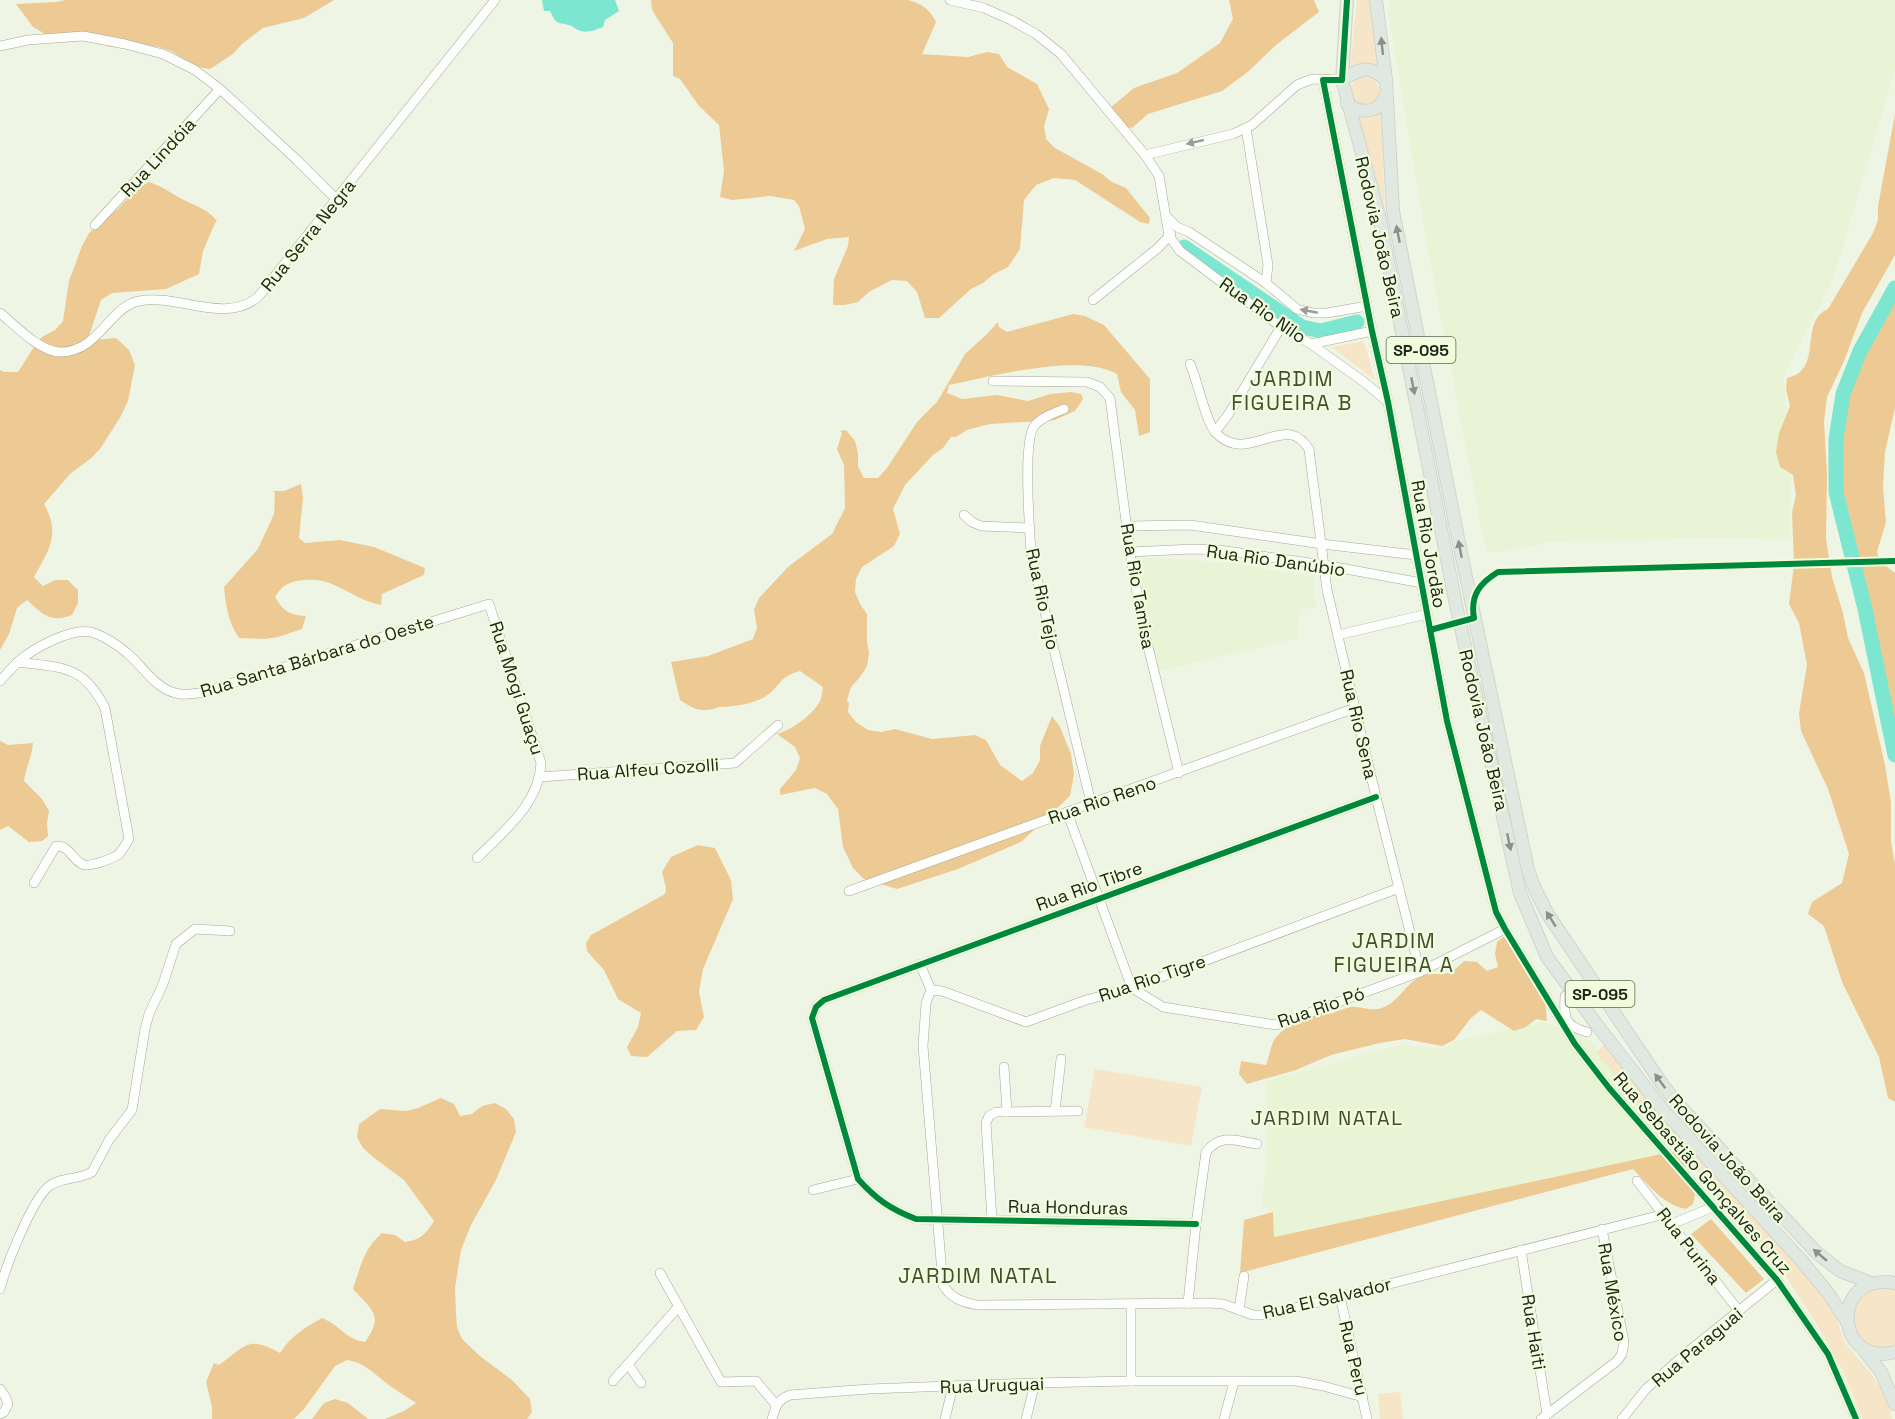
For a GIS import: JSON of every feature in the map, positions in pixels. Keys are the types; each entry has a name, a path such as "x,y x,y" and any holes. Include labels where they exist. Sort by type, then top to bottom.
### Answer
{"main road":[{"name":"Rodovia João Beira","path":"1347,0 1342,80 1379,216 1456,605 1520,893 1547,957 1592,1028 1822,1285 1847,1322"},
{"name":"Rodovia João Beira","path":"1376,0 1386,86 1394,211 1461,553 1528,870 1547,914 1595,987 1677,1103 1816,1252 1840,1271 1871,1283"},
{"path":"1342,80 1356,70 1373,70 1386,86 1379,106 1371,111 1356,110 1347,104"},
{"path":"1569,994 1584,988 1595,987"},
{"path":"1592,1028 1610,1008"},
{"name":"SP-095","path":"1871,1283 1895,1282"},
{"path":"1847,1322 1852,1298 1860,1289 1871,1283"},
{"name":"SP-095","path":"1847,1322 1855,1341 1881,1372 1895,1404"},
{"path":"1863,1348 1874,1354 1887,1355 1895,1352"}],"street":[{"name":"Rua Serra Negra","path":"0,313 45,348 58,352 70,351 83,346 124,308 136,302 151,300 226,309 249,304 258,297 495,0"},
{"path":"950,0 984,8 1011,20 1036,34 1061,54 1159,176 1169,236"},
{"path":"0,46 28,40 83,36 163,54 195,70 220,89 297,160 336,200"},
{"path":"1144,155 1233,134 1252,125 1297,85 1312,78 1323,81 1342,80"},
{"name":"Rua Rio Jordão","path":"1323,81 1388,402 1447,721 1496,912 1547,999"},
{"name":"Rua Lindóia","path":"95,225 220,89"},
{"path":"1246,128 1268,265 1266,283"},
{"path":"1166,216 1177,227 1189,232 1266,283 1297,309 1313,313 1327,313 1367,306"},
{"path":"1093,300 1158,248 1177,227"},
{"name":"Rua Rio Nilo","path":"1169,236 1180,250 1281,327 1311,344 1372,331"},
{"path":"1190,364 1206,414 1215,432 1228,416 1281,327"},
{"path":"1311,344 1388,402"},
{"name":"Rua Rio Tamisa","path":"993,381 1087,382 1100,387 1110,398 1126,526 1142,622 1179,773"},
{"name":"Rua Rio Tejo","path":"1064,409 1035,425 1030,434 1029,528 1031,554 1091,803"},
{"name":"Rua Rio Sena","path":"1215,432 1227,441 1238,444 1252,444 1292,435 1302,440 1309,450 1327,590 1420,972"},
{"path":"964,515 981,526 1029,528"},
{"name":"Rua Rio Danúbio","path":"1126,526 1190,525 1416,555"},
{"name":"Rua Rio Danúbio","path":"1130,552 1194,549 1226,551 1324,565 1422,583"},
{"name":"Rua Santa Bárbara do Oeste","path":"0,681 18,662 37,648 74,633 90,632 127,652 152,679 164,688 180,694 200,693 489,604"},
{"name":"Rua Mogi Guaçu","path":"477,858 515,820 531,799 540,777 541,763 489,604"},
{"path":"1338,635 1427,614"},
{"path":"18,662 68,669 84,679 96,691 105,708 129,839 119,854 89,866 81,864 66,849 56,846 34,883"},
{"name":"Rua Rio Reno","path":"849,891 1355,708"},
{"name":"Rua Alfeu Cozolli","path":"540,777 735,762 778,725"},
{"name":"Rua Rio Tibre","path":"858,1179 812,1018 816,1007 824,1000 1376,797"},
{"path":"1067,812 1132,988"},
{"name":"Rua Rio Tigre","path":"930,990 942,991 1026,1022 1086,1000 1132,988 1399,888"},
{"path":"0,1289 4,1272 15,1246 38,1200 52,1185 92,1172 109,1140 132,1110 145,1029 176,944 195,929 230,931"},
{"name":"Rua Rio Pó","path":"1132,988 1163,1007 1276,1025 1420,972 1505,929"},
{"path":"921,964 930,990 926,1003 922,1046 939,1219"},
{"path":"1547,999 1569,994 1564,1013 1568,1023 1578,1030 1592,1028"},
{"name":"Rua Sebastião Gonçalves Cruz","path":"1547,999 1575,1044 1609,1089 1777,1280 1828,1354 1856,1419"},
{"path":"1575,1044 1592,1028"},
{"path":"1055,1111 1061,1059"},
{"path":"1004,1067 1007,1112"},
{"path":"993,1220 986,1123 989,1116 996,1112 1078,1111"},
{"path":"1188,1303 1206,1152 1213,1143 1224,1139 1257,1144"},
{"path":"813,1190 858,1179"},
{"name":"Rua Honduras","path":"858,1179 874,1197 896,1211 916,1219 1196,1224"},
{"name":"Rua Purina","path":"1637,1181 1739,1311"},
{"path":"1672,1224 1713,1207"},
{"name":"Rua El Salvador","path":"939,1219 943,1285 950,1295 963,1302 976,1305 1223,1304 1253,1315 1267,1315 1665,1214"},
{"name":"Rua México","path":"1544,1417 1617,1361 1622,1354 1624,1342 1602,1229"},
{"name":"Rua Haiti","path":"1521,1250 1544,1417"},
{"path":"660,1273 721,1382 756,1381 776,1405 772,1419"},
{"path":"1239,1310 1244,1276"},
{"name":"Rua Paraguai","path":"1622,1419 1654,1383 1684,1355 1777,1280"},
{"name":"Rua Peru","path":"1340,1296 1367,1419"},
{"path":"1131,1304 1131,1381"},
{"path":"614,1381 679,1306"},
{"path":"628,1364 641,1383"},
{"name":"Rua Uruguai","path":"776,1405 780,1399 790,1395 869,1389 1131,1381 1296,1381 1363,1397"},
{"path":"1224,1419 1234,1382"},
{"path":"1026,1419 1035,1383"},
{"path":"945,1419 953,1386"},
{"path":"0,1389 8,1404 4,1412 0,1414"}],"shaded area":[{"path":"65,0 334,0 304,18 263,28 233,54 210,69 197,67 171,51 159,47 146,45 109,47 94,38 45,34 33,27 16,4"},
{"path":"651,0 908,0 917,3 928,10 936,22 922,54 968,57 987,52 999,54 1007,67 1037,84 1049,109 1044,126 1046,139 1055,148 1126,188 1150,218 1149,224 1140,222 1075,180 1054,178 1036,185 1024,200 1020,249 1008,267 971,289 939,318 925,318 917,292 907,281 892,280 869,292 858,302 833,305 834,279 848,246 849,237 827,239 794,251 805,229 799,206 794,200 770,196 732,200 720,197 724,171 719,125 699,106 680,79 673,76 673,43 652,10"},
{"path":"1229,0 1314,0 1319,12 1222,91 1148,114 1132,128 1122,126 1110,108 1134,88 1177,73 1220,43 1233,19"},
{"path":"1357,0 1371,0 1378,66 1364,63 1350,67"},
{"path":"1389,0 1895,0 1895,70 1833,280 1784,376 1791,483 1790,539 1703,538 1549,542 1502,552 1486,552 1429,256 1389,16"},
{"path":"1365,77 1375,81 1379,91 1375,101 1365,105 1355,101 1351,91 1355,81"},
{"path":"1381,112 1385,213 1356,116 1369,118"},
{"path":"1895,114 1895,255 1862,313 1844,361 1827,397 1824,422 1827,473 1826,539 1832,577 1848,638 1864,673 1885,765 1891,803 1891,842 1895,864 1895,1102 1888,1098 1879,1057 1842,982 1824,926 1808,914 1812,902 1842,883 1849,854 1828,789 1801,731 1799,713 1807,665 1799,623 1789,604 1794,565 1792,512 1796,495 1793,475 1780,467 1776,452 1779,433 1790,406 1786,389 1787,378 1799,373 1805,365 1815,321 1828,309 1873,233 1878,220 1878,206"},
{"path":"149,182 206,211 217,221 203,251 199,274 166,289 112,293 101,300 89,336 94,340 116,338 129,350 135,365 128,401 100,449 70,474 44,504 52,524 51,542 34,577 43,586 55,580 68,580 78,590 78,603 72,615 52,618 27,600 17,608 9,634 0,650 0,370 18,372 42,337 55,330 63,321 69,281 89,233 119,208 136,189"},
{"path":"1895,286 1895,408 1885,452 1883,487 1886,522 1877,552 1881,562 1895,573 1895,743 1881,654 1858,581 1854,554 1841,519 1835,456 1840,428 1842,389 1846,376 1871,331 1875,318"},
{"path":"1073,314 1085,316 1104,325 1150,379 1150,432 1139,436 1135,410 1121,392 1117,374 1101,368 1081,365 1034,368 949,385 947,393 962,399 997,395 1028,401 1050,394 1071,392 1081,394 1083,399 1075,411 1055,420 990,424 951,437 943,448 933,455 905,485 893,509 900,534 894,546 862,567 856,579 855,592 867,614 869,653 867,666 851,687 847,700 848,712 856,722 868,730 881,732 895,729 932,739 975,735 986,740 1000,765 1022,781 1033,773 1040,760 1040,746 1052,716 1060,727 1071,754 1074,774 1070,796 1021,842 958,869 897,889 864,879 853,868 843,847 838,809 827,794 815,788 780,795 780,789 796,770 800,758 795,747 777,734 795,725 812,712 821,700 823,687 800,671 788,676 766,696 756,701 699,710 680,700 671,662 708,656 753,639 757,628 754,610 759,598 789,566 832,534 845,508 844,465 837,449 842,433 840,431 846,430 855,441 858,466 864,478 878,478 917,422 937,402 965,354 998,322 999,327 1007,332"},
{"path":"1364,341 1375,380 1332,347"},
{"path":"301,484 303,498 299,538 305,543 340,540 374,547 425,568 424,575 382,594 381,605 368,602 322,581 302,580 289,583 275,597 288,611 306,616 302,629 265,639 239,638 230,620 224,587 258,549 274,514 275,493 273,491 284,491"},
{"path":"1148,557 1230,563 1313,577 1316,608 1300,609 1298,638 1160,671 1144,619 1137,580 1140,563"},
{"path":"0,741 8,745 33,743 24,781 42,799 49,811 48,836 42,841 29,842 8,826 0,830"},
{"path":"698,845 715,848 731,880 733,899 703,969 699,992 704,1017 696,1030 677,1031 647,1057 631,1056 627,1047 638,1027 641,1013 618,999 604,970 587,951 586,943 591,935 665,894 666,888 662,872 671,857"},
{"path":"1507,934 1545,999 1547,1021 1536,1019 1526,1027 1514,1031 1481,1010 1471,1018 1454,1040 1442,1046 1405,1039 1331,1055 1296,1070 1247,1084 1239,1074 1241,1061 1266,1065 1276,1038 1285,1029 1303,1019 1351,1007 1375,1009 1385,1007 1418,978 1451,972 1464,961 1477,962 1487,971 1498,967 1495,954 1497,942"},
{"path":"1543,1022 1591,1040 1680,1150 1274,1237 1273,1212 1262,1205 1267,1157 1266,1081 1403,1044 1442,1049 1456,1041"},
{"path":"1604,1044 1647,1097 1825,1297 1837,1320 1845,1343 1872,1375 1887,1398 1892,1419 1863,1419 1843,1371 1818,1326 1786,1277 1596,1053"},
{"path":"1095,1069 1202,1087 1191,1146 1084,1127"},
{"path":"441,1098 454,1104 460,1116 472,1114 482,1106 495,1103 506,1109 514,1119 516,1132 496,1180 471,1225 461,1250 455,1288 456,1314 457,1327 462,1339 481,1357 512,1380 530,1399 532,1412 527,1419 385,1419 416,1403 359,1363 347,1360 335,1366 294,1419 212,1419 212,1407 206,1382 214,1363 219,1365 241,1348 253,1344 280,1353 298,1333 322,1318 352,1338 365,1342 371,1333 375,1318 370,1308 353,1289 367,1252 382,1233 395,1235 405,1242 415,1240 422,1236 434,1221 404,1180 363,1148 357,1137 359,1124 380,1109 406,1111"},
{"path":"1680,1150 1695,1195 1693,1204 1686,1209 1663,1199 1633,1169 1240,1273 1244,1220 1273,1212 1274,1237"},
{"path":"1711,1219 1764,1279 1746,1293 1691,1234"},
{"path":"1886,1287 1895,1289 1895,1346 1878,1349 1863,1341 1858,1335 1854,1327 1853,1312 1862,1295 1871,1290"},
{"path":"1400,1392 1403,1419 1380,1419 1378,1394"},
{"path":"335,1399 348,1403 368,1419 312,1419 324,1403"}],"water":[{"path":"542,0 615,0 619,11 605,20 603,27 584,32 571,25 557,22 550,11 544,11"}],"waterway":[{"path":"1184,247 1302,327 1321,331 1357,322"},
{"path":"1895,288 1860,351 1843,394 1836,439 1836,492 1865,609 1895,755"}],"cycle path":[{"path":"1347,0 1342,80 1323,80 1388,402 1447,721 1496,912 1575,1044 1609,1088 1777,1280 1828,1354 1856,1419"},
{"path":"1430,630 1474,618 1473,610 1478,590 1498,572 1895,561"},
{"path":"1196,1224 916,1219 898,1211 877,1198 858,1179 812,1018 816,1007 824,1000 1376,797"}],"district":[{"name":"JARDIM FIGUEIRA B","path":"1292,390"},
{"name":"JARDIM FIGUEIRA A","path":"1394,952"},
{"name":"JARDIM NATAL","path":"1327,1118"},
{"name":"JARDIM NATAL","path":"978,1275"}]}
